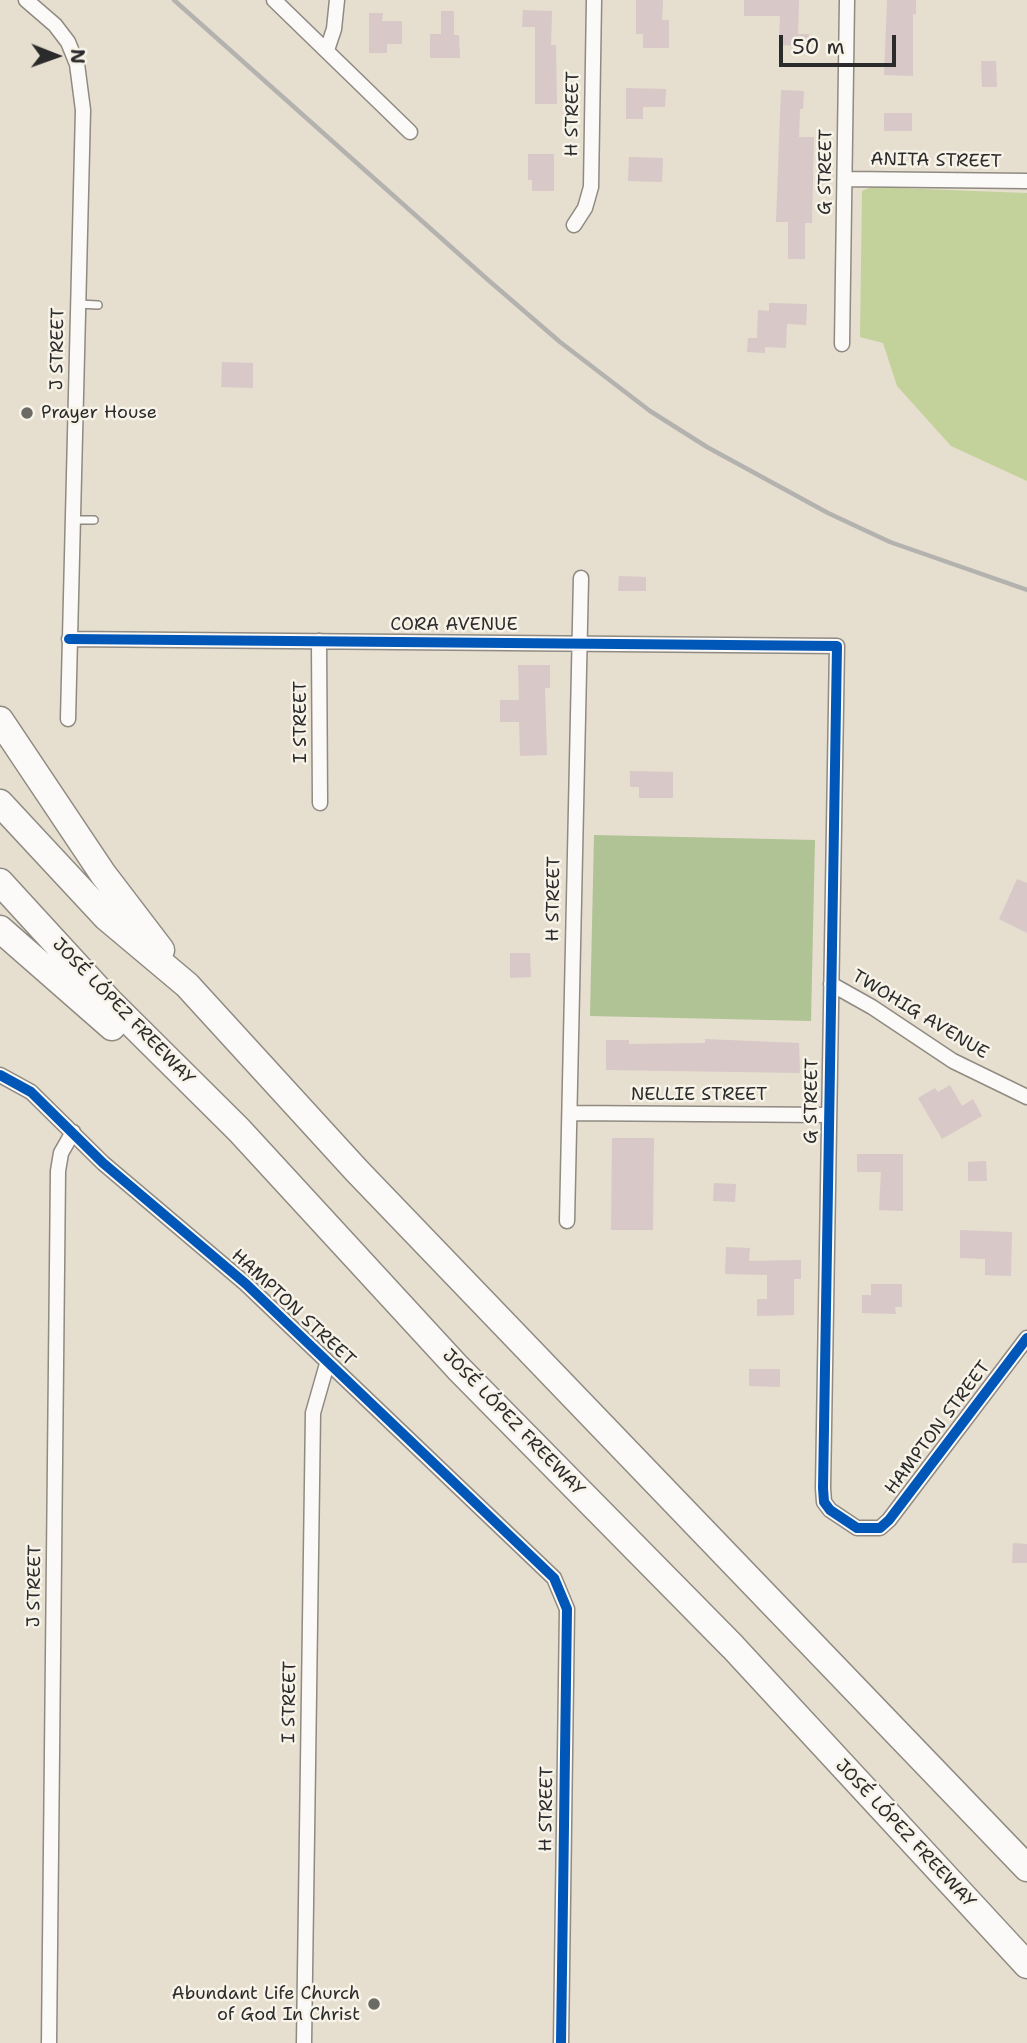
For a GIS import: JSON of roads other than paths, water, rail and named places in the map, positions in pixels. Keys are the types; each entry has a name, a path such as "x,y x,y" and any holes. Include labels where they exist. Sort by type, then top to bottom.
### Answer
{"highway":[{"path":"0,720 103,874 187,985 357,1171 1027,1868"},
{"path":"0,803 106,917 187,985"},
{"name":"JOSÉ LÓPEZ FREEWAY","path":"0,882 110,1002 224,1116 458,1368 733,1647 1027,1965"},
{"path":"0,929 142,1054 224,1116"}],"street":[{"name":"J STREET","path":"26,0 55,25 68,42 77,64 83,110 68,719"},
{"path":"274,0 411,132"},
{"path":"327,50 334,29 337,0"},
{"name":"H STREET","path":"574,225 585,208 591,187 594,0"},
{"name":"G STREET","path":"842,344 847,0"},
{"name":"ANITA STREET","path":"845,179 1027,181"},
{"name":"H STREET","path":"567,1221 581,578"},
{"name":"CORA AVENUE","path":"69,639 837,646"},
{"name":"I STREET","path":"319,642 320,803"},
{"name":"G STREET","path":"837,646 823,1489 824,1502 830,1510 857,1528 869,1530"},
{"name":"TWOHIG AVENUE","path":"831,984 872,1007 953,1061 1027,1097"},
{"name":"HAMPTON STREET","path":"0,1074 31,1092 103,1163 246,1284 554,1578"},
{"name":"NELLIE STREET","path":"569,1113 829,1115"},
{"name":"J STREET","path":"49,2043 58,1171 61,1153 73,1132"},
{"name":"HAMPTON STREET","path":"869,1530 880,1528 905,1502 1027,1338"},
{"name":"I STREET","path":"304,2043 313,1413 327,1364"},
{"name":"H STREET","path":"554,1578 567,1609 561,2043"}],"lane":[{"path":"78,304 98,305"},
{"path":"72,520 94,520"}],"railway":[{"path":"174,0 487,279 560,342 650,411 707,447 828,513 890,542 1027,590"}],"place":[{"name":"Prayer House","path":"27,413"},
{"name":"Abundant Life Church of God In Christ","path":"374,2004"}]}
